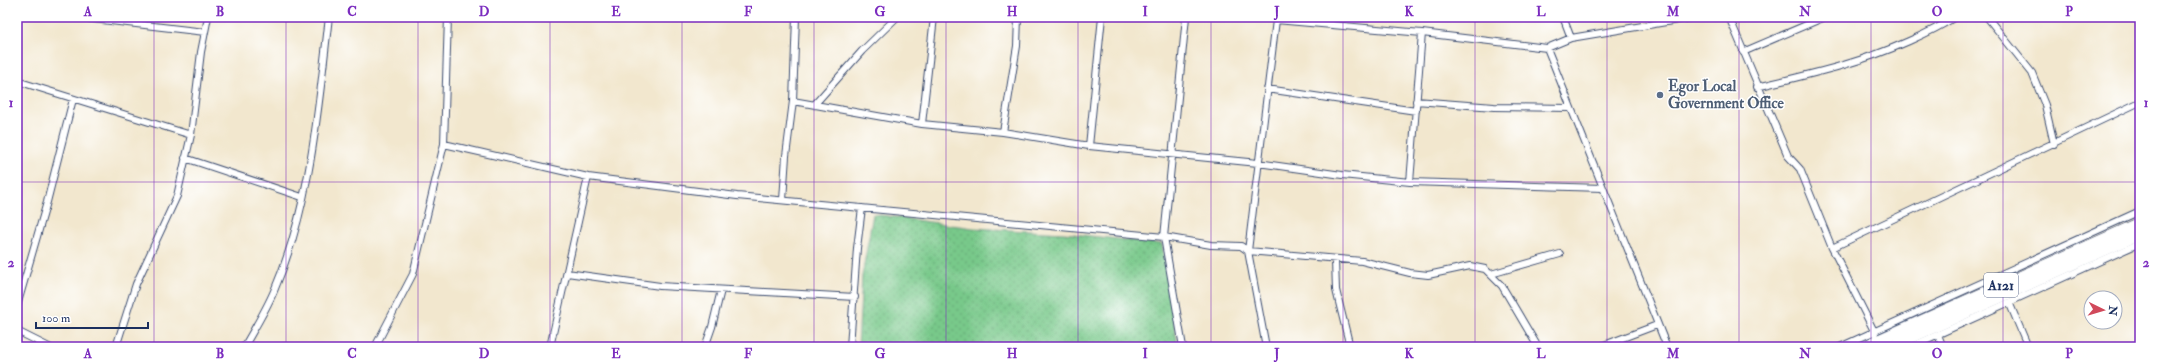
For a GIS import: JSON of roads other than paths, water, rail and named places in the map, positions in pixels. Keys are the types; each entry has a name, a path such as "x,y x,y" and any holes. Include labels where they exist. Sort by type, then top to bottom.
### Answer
{"highway":[{"name":"A121","path":"1863,347 2140,223"},
{"name":"A121","path":"1890,347 2140,234"}],"street":[{"path":"76,17 205,32"},
{"path":"116,347 136,284 177,196 191,135 208,17"},
{"path":"244,347 274,291 296,227 318,111 329,17"},
{"path":"377,346 413,274 444,144 448,17"},
{"path":"783,200 786,156 793,101 796,17"},
{"path":"814,105 862,51 897,17"},
{"path":"922,124 934,17"},
{"path":"1003,132 1017,46 1018,17"},
{"path":"1089,146 1102,17"},
{"path":"1183,347 1164,237 1186,17"},
{"path":"1563,17 1571,38"},
{"path":"1266,347 1248,251 1276,18 1548,48 1571,38 1696,17"},
{"path":"1729,17 1757,87 1788,156 1800,169 1832,248 1875,332"},
{"path":"1743,52 1814,24 1825,17"},
{"path":"1757,87 1832,70 1882,53 1942,26 1955,17"},
{"path":"1988,17 2032,73 2045,105 2054,144"},
{"path":"1410,182 1422,33"},
{"path":"1548,48 1570,108 1667,347"},
{"path":"17,81 191,135"},
{"path":"1267,89 1416,111"},
{"path":"17,306 47,202 73,99"},
{"path":"793,101 922,124 1003,132 1089,146 1258,163 1342,175 1410,182 1603,188"},
{"path":"1416,101 1494,107 1570,108"},
{"path":"1832,248 2140,102"},
{"path":"444,144 588,177 783,200 1164,237 1211,245 1240,246 1248,251 1335,260 1362,261 1410,273 1428,275 1470,266 1485,268 1502,286 1538,347"},
{"path":"185,158 302,197"},
{"path":"550,347 588,177"},
{"path":"850,347 857,248 862,208"},
{"path":"1840,347 2140,211"},
{"path":"1910,347 2140,243"},
{"path":"1491,274 1560,254"},
{"path":"1335,260 1336,290 1350,347"},
{"path":"566,273 660,286 854,297"},
{"path":"705,347 712,327 721,290"},
{"path":"2010,302 2028,347"},
{"path":"1599,347 1657,324"},
{"path":"17,331 49,347"},
{"path":"1938,335 1943,347"}],"place":[{"name":"Egor Local Government Office","path":"1660,95"}]}
